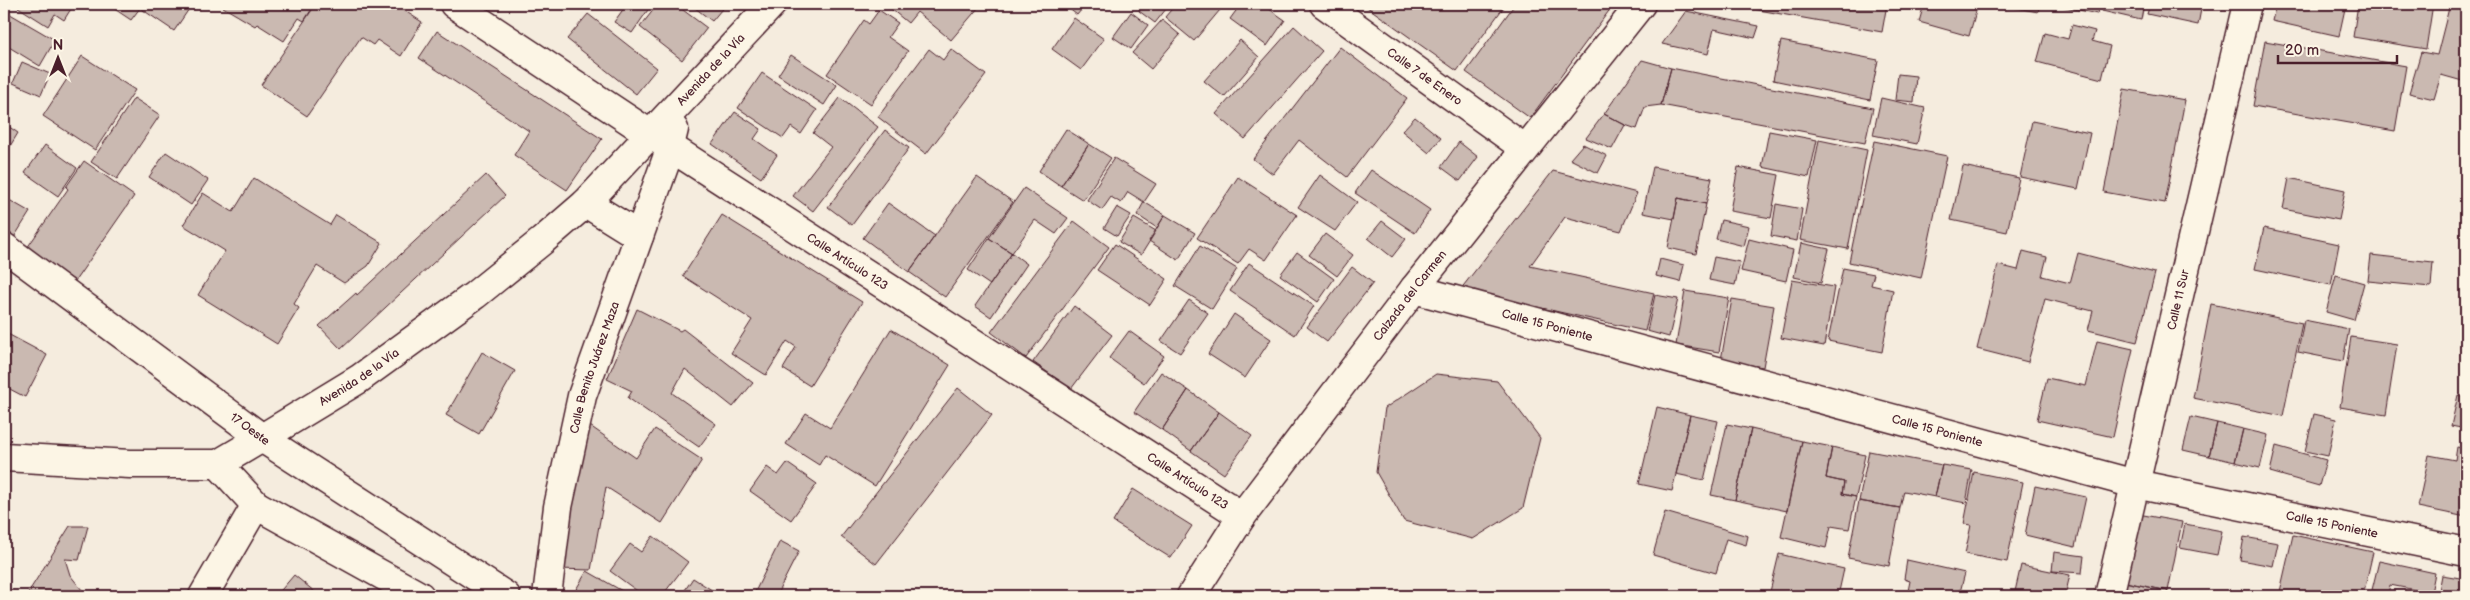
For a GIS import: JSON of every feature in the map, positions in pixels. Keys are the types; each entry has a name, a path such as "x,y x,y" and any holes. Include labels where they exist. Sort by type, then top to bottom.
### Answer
{"street":[{"name":"Calle Artículo 123","path":"454,4 1242,516"},
{"name":"Avenida de la Vía","path":"218,464 359,379 475,295 586,203 661,140 677,104 772,4"},
{"name":"Calle 7 de Enero","path":"1324,4 1524,148"},
{"name":"Calzada del Carmen","path":"1191,596 1242,516 1414,289 1524,148 1641,4"},
{"name":"Calle 11 Sur","path":"2109,596 2247,4"},
{"name":"Calle Benito Juárez Maza","path":"547,596 558,507 582,396 639,236 661,140"},
{"path":"586,203 639,236"},
{"name":"17 Oeste","path":"4,247 262,438 506,596"},
{"name":"Calle 15 Poniente","path":"1414,289 2135,484 2466,552"},
{"path":"4,457 130,464 218,464 256,504 420,596"},
{"path":"202,596 256,504"}],"building":[{"path":"20,4 74,4 64,20 55,14 48,26 18,7"},
{"path":"107,4 188,4 191,6 174,31 140,8 131,20"},
{"path":"218,4 315,4 304,21 299,18 284,41 257,24 255,26"},
{"path":"316,4 394,4 422,22 401,56 377,40 373,45 361,37 307,116 261,85"},
{"path":"627,4 652,4 632,33 614,22"},
{"path":"658,4 675,4 707,28 682,60 640,27"},
{"path":"690,4 726,4 712,21"},
{"path":"885,4 976,4 979,7 951,40 917,12 908,23"},
{"path":"1063,4 1086,4 1077,15"},
{"path":"1144,4 1170,4 1155,23 1139,11"},
{"path":"1176,4 1225,4 1194,41 1165,17"},
{"path":"1241,4 1262,4 1285,20 1267,46 1230,19"},
{"path":"1363,4 1506,4 1457,71"},
{"path":"1515,4 1614,4 1530,118 1466,72"},
{"path":"1725,4 1887,4 1882,32"},
{"path":"1924,4 1978,4 1969,36 1919,22"},
{"path":"1995,4 2040,4 2038,12"},
{"path":"2052,4 2099,4 2097,14"},
{"path":"2104,4 2144,4 2141,20 2102,11"},
{"path":"2150,4 2202,4 2198,25 2147,14"},
{"path":"2276,4 2346,4 2339,36 2272,21"},
{"path":"2358,4 2433,4 2426,49 2353,37"},
{"path":"2450,4 2466,4 2466,82 2441,75 2434,99 2409,93 2421,52 2437,55"},
{"path":"879,10 898,23 888,37 908,51 871,104 827,74 864,20 869,24"},
{"path":"5,11 55,40 40,66 4,44"},
{"path":"1686,11 1759,26 1755,38 1714,29 1708,54 1662,44"},
{"path":"1131,12 1148,25 1131,49 1113,37"},
{"path":"588,14 657,68 636,94 567,39"},
{"path":"1074,18 1104,39 1081,70 1052,49"},
{"path":"1162,20 1180,35 1151,69 1132,53"},
{"path":"2072,25 2095,31 2092,41 2110,46 2102,79 2037,62 2045,33 2068,39"},
{"path":"1294,26 1322,51 1245,139 1216,114"},
{"path":"437,31 602,139 567,190 514,155 529,131 419,58"},
{"path":"1240,40 1259,57 1224,97 1204,81"},
{"path":"1781,41 1878,60 1870,100 1773,80"},
{"path":"2265,41 2406,66 2395,131 2253,106"},
{"path":"1340,47 1407,98 1347,177 1299,140 1273,174 1253,159"},
{"path":"929,49 943,60 951,49 986,75 926,154 878,117"},
{"path":"791,55 837,85 824,105 778,75"},
{"path":"82,56 135,90 95,150 43,116"},
{"path":"1642,60 1671,68 1661,105 1645,107 1637,129 1604,114"},
{"path":"22,62 50,74 41,95 13,83"},
{"path":"1671,68 1873,108 1865,143 1661,105"},
{"path":"762,73 817,110 801,134 791,127 783,138 738,108"},
{"path":"1898,74 1916,76 1914,102 1895,100"},
{"path":"2124,89 2185,100 2165,203 2104,192"},
{"path":"134,98 160,115 117,179 91,162"},
{"path":"840,98 878,127 813,211 793,196 831,147 813,133"},
{"path":"1881,98 1925,108 1917,144 1873,135"},
{"path":"735,112 761,129 754,139 777,155 761,178 712,144"},
{"path":"1604,114 1625,125 1612,149 1586,138"},
{"path":"1415,117 1441,138 1429,153 1402,131"},
{"path":"2032,121 2090,133 2078,189 2020,177"},
{"path":"8,126 18,133 4,156 4,132"},
{"path":"1066,129 1089,144 1061,186 1039,171"},
{"path":"885,130 909,148 852,225 828,207"},
{"path":"1769,131 1817,140 1809,177 1762,167"},
{"path":"1819,140 1867,150 1848,249 1800,240"},
{"path":"1874,141 1947,156 1921,278 1849,262"},
{"path":"1459,142 1478,157 1460,181 1441,167"},
{"path":"1089,144 1111,158 1083,200 1061,186"},
{"path":"1583,144 1607,156 1598,173 1570,159"},
{"path":"45,145 77,168 58,196 25,173"},
{"path":"166,152 208,180 191,205 149,177"},
{"path":"1114,158 1156,184 1144,202 1128,192 1121,203 1111,197 1102,210 1087,200"},
{"path":"84,161 134,196 75,281 27,248 68,189 66,187"},
{"path":"1963,166 2019,178 2007,232 1951,220"},
{"path":"1653,167 1712,178 1706,204 1678,198 1674,219 1643,213"},
{"path":"1738,167 1779,175 1771,218 1730,211"},
{"path":"1371,170 1430,210 1415,233 1355,193"},
{"path":"1553,171 1637,193 1621,231 1565,217 1530,266 1654,293 1645,331 1460,290"},
{"path":"486,175 505,196 341,349 319,326 356,293 357,295"},
{"path":"1320,175 1357,202 1335,231 1298,207"},
{"path":"977,177 1013,202 945,297 909,272"},
{"path":"1238,177 1297,215 1266,260 1249,249 1238,264 1197,238"},
{"path":"254,178 330,225 336,215 382,243 368,266 344,283 317,266 294,304 299,308 277,344 198,295 225,251 183,225 203,193 233,212"},
{"path":"2289,178 2345,190 2339,220 2283,209"},
{"path":"1024,188 1068,218 1056,234 1035,220 1012,253 989,238"},
{"path":"4,197 30,212 13,239 4,233"},
{"path":"1678,198 1706,204 1696,254 1668,248"},
{"path":"1144,202 1165,215 1157,228 1137,215"},
{"path":"888,203 935,236 909,272 863,238"},
{"path":"1776,204 1802,209 1797,241 1771,236"},
{"path":"1117,207 1131,215 1117,236 1104,228"},
{"path":"722,215 862,302 810,386 783,369 796,347 787,341 766,375 731,353 752,320 683,276"},
{"path":"1165,215 1195,233 1178,260 1149,241"},
{"path":"1134,218 1156,231 1141,255 1119,242"},
{"path":"1721,220 1749,226 1744,246 1716,239"},
{"path":"1074,221 1109,247 1026,358 991,332"},
{"path":"1382,221 1406,239 1392,257 1368,238"},
{"path":"2264,228 2339,244 2331,285 2255,269"},
{"path":"1325,234 1353,255 1337,276 1309,255"},
{"path":"989,238 1012,253 990,285 968,270"},
{"path":"1749,239 1793,250 1786,281 1741,271"},
{"path":"1801,243 1829,249 1821,283 1794,277"},
{"path":"1115,244 1167,279 1150,305 1097,270"},
{"path":"1200,246 1237,269 1212,309 1175,286"},
{"path":"2023,251 2047,257 2042,276 2070,283 2078,253 2155,273 2137,342 2088,330 2093,311 2045,299 2028,362 1977,349 1998,265 2018,270"},
{"path":"1297,252 1334,279 1318,302 1280,275"},
{"path":"1012,253 1027,264 991,317 975,306"},
{"path":"2371,255 2433,262 2431,287 2368,281"},
{"path":"1714,257 1740,262 1735,285 1709,280"},
{"path":"1660,259 1684,265 1680,282 1656,276"},
{"path":"1249,263 1314,306 1295,335 1230,291"},
{"path":"1352,267 1373,283 1327,342 1307,327"},
{"path":"1843,268 1874,274 1871,285 1893,290 1882,352 1828,341"},
{"path":"2336,275 2364,283 2354,320 2326,312"},
{"path":"1792,280 1834,287 1824,346 1781,338"},
{"path":"1685,291 1729,298 1719,352 1676,345"},
{"path":"1655,295 1678,299 1669,337 1647,331"},
{"path":"1732,299 1774,306 1763,367 1721,360"},
{"path":"1189,300 1208,313 1180,353 1161,341"},
{"path":"2211,304 2302,323 2283,416 2193,398"},
{"path":"1074,306 1112,335 1071,389 1033,362"},
{"path":"637,309 680,331 683,329 753,383 733,407 685,369 672,393 716,424 699,447 628,398 632,391 607,379"},
{"path":"1234,314 1271,339 1245,378 1208,354"},
{"path":"2304,320 2349,329 2343,361 2298,352"},
{"path":"891,329 950,365 875,486 825,455 819,465 786,444 806,413 830,428"},
{"path":"1129,331 1164,356 1144,383 1109,358"},
{"path":"4,332 47,355 25,397 4,386"},
{"path":"2351,337 2397,344 2386,415 2340,407"},
{"path":"2097,341 2133,349 2113,437 2037,420 2047,378 2086,386"},
{"path":"482,352 515,371 479,434 446,415"},
{"path":"1161,372 1188,390 1162,430 1134,412"},
{"path":"1436,374 1497,381 1540,438 1523,508 1473,539 1404,521 1376,472 1385,408"},
{"path":"958,388 992,415 876,564 841,537"},
{"path":"1188,390 1219,412 1191,451 1162,430"},
{"path":"2458,395 2466,397 2466,429 2451,426"},
{"path":"1657,407 1690,415 1672,491 1639,484"},
{"path":"1219,412 1252,436 1224,474 1191,451"},
{"path":"2314,414 2336,419 2328,456 2305,451"},
{"path":"1690,415 1718,421 1704,480 1676,474"},
{"path":"2191,417 2217,423 2209,456 2183,450"},
{"path":"2217,423 2243,429 2235,462 2209,456"},
{"path":"1727,424 1751,429 1735,500 1711,495"},
{"path":"590,426 636,458 655,429 702,460 662,523 606,487 591,570 558,569 574,463"},
{"path":"1751,429 1802,441 1787,511 1735,500"},
{"path":"2243,429 2268,435 2260,468 2235,462"},
{"path":"1802,441 1832,447 1826,478 1844,482 1842,494 1856,497 1849,529 1831,526 1826,548 1781,537"},
{"path":"2276,446 2326,460 2319,486 2270,472"},
{"path":"1832,447 1865,455 1856,497 1842,494 1844,482 1826,478"},
{"path":"2457,447 2466,449 2466,517 2418,507 2429,455 2455,460"},
{"path":"1869,451 1942,465 1935,497 1904,491 1900,508 1859,501"},
{"path":"787,463 817,484 791,520 750,491 767,467 778,475"},
{"path":"1942,465 1972,470 1966,503 1935,497"},
{"path":"1974,472 2023,482 2007,562 1965,554 1971,525 1964,524"},
{"path":"2035,486 2086,497 2075,547 2025,535"},
{"path":"1133,489 1192,526 1171,558 1113,522"},
{"path":"1859,501 1900,508 1889,566 1848,558"},
{"path":"1665,512 1748,536 1746,545 1726,539 1716,573 1653,555"},
{"path":"2138,514 2182,522 2168,591 2125,582"},
{"path":"2185,524 2222,531 2217,555 2180,548"},
{"path":"70,526 88,526 79,560 65,559 70,575 86,595 26,596"},
{"path":"2293,535 2373,552 2363,596 2279,596"},
{"path":"653,536 688,562 662,596 644,596 610,571 630,544 641,552"},
{"path":"2244,537 2278,543 2273,566 2240,560"},
{"path":"780,541 799,551 776,596 753,596"},
{"path":"2054,552 2084,556 2082,573 2052,571"},
{"path":"1779,554 1844,569 1838,596 1769,596"},
{"path":"1907,560 1965,573 1959,596 1907,596 1910,581 1904,579"},
{"path":"2379,561 2435,573 2431,593 2390,585 2388,594 2372,590"},
{"path":"2021,565 2070,575 2065,596 2014,596"},
{"path":"587,571 631,596 572,596"},
{"path":"294,575 320,596 276,596"},
{"path":"2442,575 2466,579 2466,596 2438,596"},
{"path":"693,578 721,596 681,596"},
{"path":"2125,582 2168,591 2167,596 2122,596"}]}
